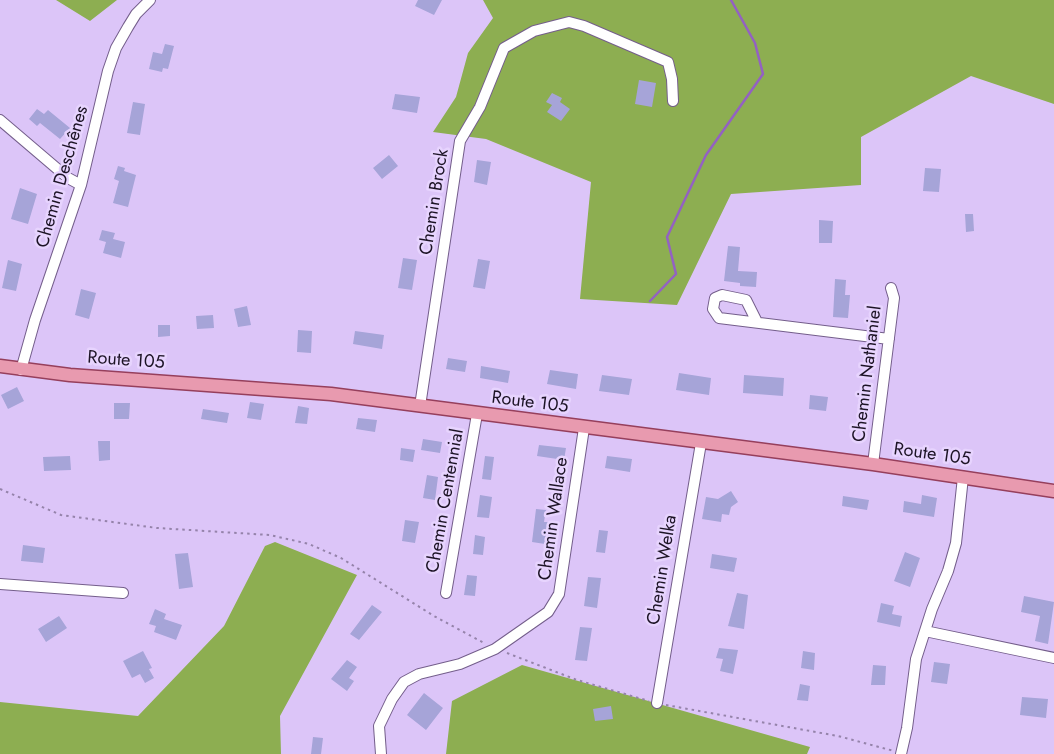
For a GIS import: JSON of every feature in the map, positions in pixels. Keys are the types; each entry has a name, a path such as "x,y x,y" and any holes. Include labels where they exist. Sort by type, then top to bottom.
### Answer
{"main road":[{"name":"Route 105","path":"0,366 70,375 331,394 873,464 1054,491"}],"street":[{"name":"Chemin Deschênes","path":"21,370 35,320 81,185 108,71 116,48 136,14 150,0"},
{"name":"Chemin Brock","path":"420,406 460,141 480,107 504,48 534,31 569,22 584,26 668,62 672,79 673,101"},
{"path":"0,120 68,178 81,185"},
{"name":"Chemin Nathaniel","path":"873,464 894,298 891,288"},
{"path":"757,322 889,339"},
{"name":"Chemin Centennial","path":"446,594 477,414"},
{"name":"Chemin Wallace","path":"381,754 379,726 392,699 404,682 419,674 460,664 495,648 548,612 559,594 584,428"},
{"name":"Chemin Welka","path":"657,703 701,443"},
{"path":"901,754 907,728 914,668 925,630 952,558 958,527 963,477"},
{"path":"0,584 122,593"},
{"path":"925,630 1054,658"}],"path":[{"path":"0,489 61,515 157,528 270,535 309,544 341,558 434,616 495,648 577,680 657,703 838,736 901,754"}],"green space":[{"path":"56,0 117,0 90,21"},
{"path":"483,0 1054,0 1054,104 971,76 861,137 861,185 731,194 677,305 580,299 591,182 486,139 433,132 456,97 468,53 493,18"},
{"path":"275,542 357,575 280,716 281,754 0,754 0,702 138,716 224,626 265,546"},
{"path":"522,665 810,747 807,754 446,754 452,701"}],"building":[{"path":"418,0 442,0 434,15 415,6"},
{"path":"165,44 174,46 168,69 163,68 162,72 149,69 153,52 162,54"},
{"path":"639,80 656,83 652,107 635,104"},
{"path":"552,93 562,98 560,102 570,109 561,121 547,112 552,105 546,102"},
{"path":"395,94 420,97 417,113 392,109"},
{"path":"133,102 145,104 140,135 127,133"},
{"path":"37,109 44,114 48,110 70,128 60,139 40,123 37,126 29,119"},
{"path":"389,155 398,166 382,179 373,168"},
{"path":"477,160 491,162 487,185 474,182"},
{"path":"118,166 125,168 124,171 136,175 128,207 113,203 119,181 114,179"},
{"path":"925,168 941,169 939,192 923,191"},
{"path":"20,188 37,194 28,224 11,219"},
{"path":"965,214 973,214 974,231 966,232"},
{"path":"819,220 833,221 832,243 819,243"},
{"path":"102,230 115,233 113,239 125,242 121,258 103,253 106,242 99,240"},
{"path":"728,246 740,247 738,271 757,272 756,287 740,286 740,283 724,281"},
{"path":"403,258 417,260 412,290 398,288"},
{"path":"478,259 490,261 485,289 473,287"},
{"path":"8,260 22,264 16,291 2,288"},
{"path":"835,279 846,280 845,295 850,295 848,318 833,317"},
{"path":"81,289 96,293 89,319 75,315"},
{"path":"247,306 251,325 238,327 234,309"},
{"path":"213,315 214,328 197,329 196,316"},
{"path":"158,325 170,325 170,336 158,337"},
{"path":"298,330 312,331 311,353 297,352"},
{"path":"355,331 384,335 382,349 353,344"},
{"path":"448,358 467,361 465,372 446,369"},
{"path":"481,366 510,371 508,383 480,378"},
{"path":"550,370 578,374 576,389 547,384"},
{"path":"679,373 711,378 709,395 676,390"},
{"path":"602,375 632,379 629,395 599,391"},
{"path":"744,375 784,378 783,396 743,393"},
{"path":"17,387 24,401 8,409 1,395"},
{"path":"810,395 828,397 826,411 809,409"},
{"path":"250,402 264,404 261,420 247,418"},
{"path":"114,403 130,403 129,419 114,419"},
{"path":"298,406 309,408 307,424 295,423"},
{"path":"203,409 229,413 227,423 201,419"},
{"path":"358,418 377,420 375,432 356,429"},
{"path":"423,439 442,442 440,453 421,450"},
{"path":"98,441 110,441 110,460 99,461"},
{"path":"539,445 566,448 564,460 537,456"},
{"path":"401,448 415,450 413,462 400,460"},
{"path":"70,456 71,470 44,471 43,457"},
{"path":"485,456 494,457 491,480 482,479"},
{"path":"607,456 632,459 630,472 605,468"},
{"path":"427,475 438,477 435,500 423,498"},
{"path":"731,491 738,502 731,507 729,515 722,514 721,522 702,519 706,497 718,499"},
{"path":"480,495 492,497 489,518 477,517"},
{"path":"922,495 937,498 934,517 903,512 904,501 921,504"},
{"path":"843,496 869,500 867,510 842,506"},
{"path":"536,509 546,510 544,522 548,522 545,544 532,542"},
{"path":"405,520 419,522 415,543 402,541"},
{"path":"599,530 608,531 605,553 596,552"},
{"path":"475,535 485,537 483,555 473,554"},
{"path":"23,545 45,548 43,563 21,561"},
{"path":"905,552 920,558 910,587 894,581"},
{"path":"188,553 193,587 179,589 175,554"},
{"path":"712,554 737,558 734,572 710,568"},
{"path":"467,575 477,576 475,596 464,595"},
{"path":"588,577 601,578 597,608 584,606"},
{"path":"737,593 748,595 744,629 728,626"},
{"path":"1024,596 1054,602 1048,644 1035,641 1040,616 1021,612"},
{"path":"881,603 894,606 892,614 902,616 900,627 877,622"},
{"path":"372,605 382,612 359,640 350,634"},
{"path":"155,609 166,614 164,619 182,625 176,640 154,632 156,626 149,624"},
{"path":"59,616 67,628 46,642 38,629"},
{"path":"580,627 592,628 587,661 575,660"},
{"path":"719,648 738,650 733,674 720,671 723,659 716,658"},
{"path":"143,651 152,668 149,669 154,678 145,683 140,674 132,678 123,661"},
{"path":"803,651 815,653 814,670 801,668"},
{"path":"347,660 357,667 349,678 354,681 347,691 331,679"},
{"path":"934,662 950,664 947,684 931,682"},
{"path":"873,665 886,666 885,685 871,685"},
{"path":"800,684 810,686 808,701 797,700"},
{"path":"424,693 443,708 426,730 407,715"},
{"path":"1022,697 1048,699 1046,718 1020,715"},
{"path":"611,706 613,719 595,721 593,709"},
{"path":"313,737 323,738 321,754 311,754"}],"waterway":[{"path":"650,301 676,274 667,237 706,155 763,74 755,43 731,0"}]}
